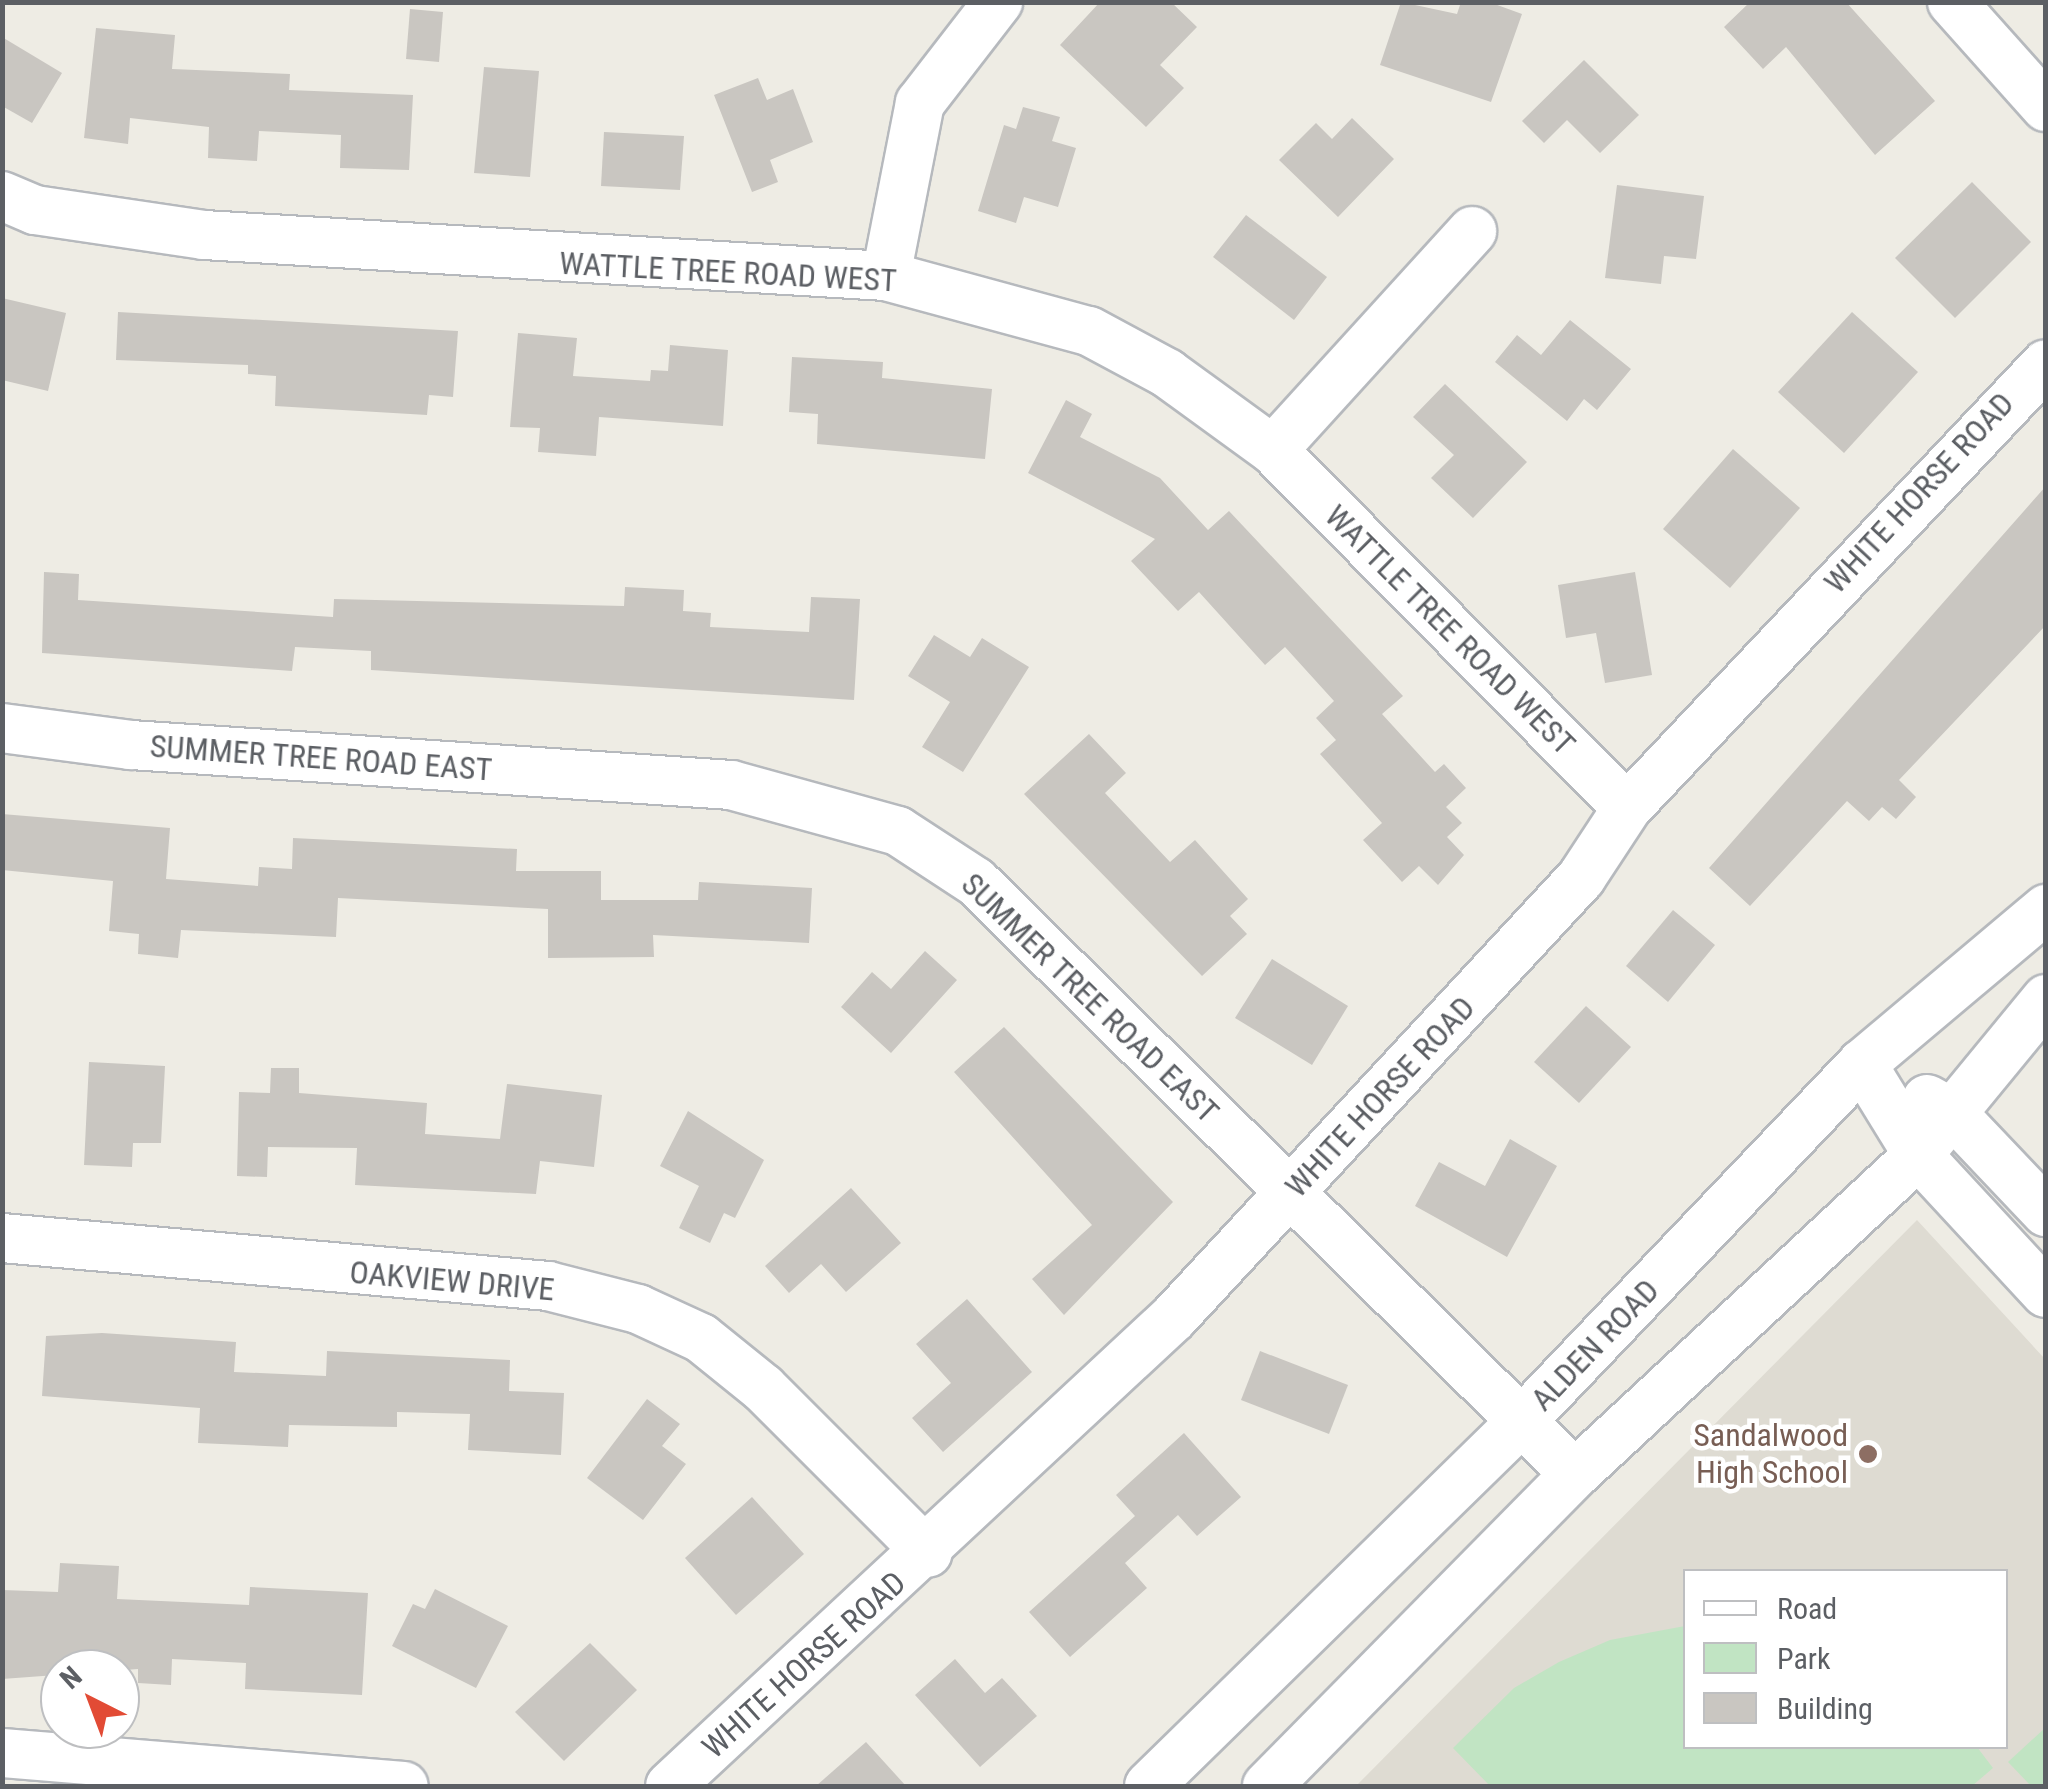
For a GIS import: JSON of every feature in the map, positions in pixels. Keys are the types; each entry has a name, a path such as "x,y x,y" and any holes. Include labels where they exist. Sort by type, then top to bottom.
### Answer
{"street":[{"path":"886,276 920,103 998,2"},
{"path":"1952,2 2046,107"},
{"name":"WATTLE TREE ROAD WEST","path":"2,196 35,210 204,235 886,276 1089,331 1167,373 1274,450 1628,808"},
{"path":"1274,450 1472,230"},
{"name":"WHITE HORSE ROAD","path":"670,1786 928,1552 1292,1191 1580,878 1628,808 2046,364"},
{"name":"SUMMER TREE ROAD EAST","path":"2,728 132,745 731,785 821,803 898,831 976,882 1575,1474"},
{"name":"ALDEN ROAD","path":"1149,1786 1520,1423 1862,1064 2046,909"},
{"path":"1267,1786 1575,1474 1918,1155 2046,999"},
{"path":"1862,1064 1952,1113 2046,1212"},
{"path":"1862,1064 1918,1155 2046,1294"},
{"name":"OAKVIEW DRIVE","path":"2,1238 548,1286 638,1309 701,1338 763,1388 928,1552"},
{"path":"2,1753 404,1786"}],"shaded area":[{"name":"Sandalwood High School","path":"1917,1220 2045,1359 2045,1786 1356,1786"}],"green space":[{"path":"1683,1626 1683,1749 1979,1749 1993,1768 1972,1786 1490,1786 1453,1748 1514,1688 1559,1662 1610,1640"},
{"path":"2045,1728 2045,1786 2031,1786 2008,1762"}],"building":[{"path":"1100,2 1171,2 1197,27 1160,65 1184,88 1146,127 1060,45"},
{"path":"1401,2 1457,14 1461,2 1489,2 1522,14 1491,102 1380,65"},
{"path":"1750,2 1846,2 1935,101 1875,155 1786,47 1763,69 1724,27"},
{"path":"410,9 443,12 439,62 406,59"},
{"path":"96,28 175,35 172,69 290,74 289,90 413,95 409,170 340,168 341,135 259,131 257,161 208,158 209,127 130,118 128,144 84,138"},
{"path":"2,37 62,73 32,123 2,106"},
{"path":"1584,60 1639,115 1600,153 1567,120 1544,143 1522,121"},
{"path":"484,67 539,71 530,177 474,173"},
{"path":"758,78 767,100 793,89 813,142 770,160 778,182 752,192 714,95"},
{"path":"1023,107 1060,117 1052,141 1076,148 1058,207 1024,197 1016,223 978,211 1004,125 1016,129"},
{"path":"1352,118 1394,159 1338,217 1279,160 1316,123 1332,139"},
{"path":"604,132 684,136 680,190 601,186"},
{"path":"1972,182 2031,242 1955,318 1895,258"},
{"path":"1617,185 1704,196 1696,259 1664,256 1661,284 1605,278"},
{"path":"1246,215 1327,277 1294,320 1213,257"},
{"path":"2,298 66,313 48,391 2,380"},
{"path":"118,312 458,331 453,397 429,395 427,415 275,406 276,376 248,374 248,365 116,360"},
{"path":"1852,312 1918,372 1844,453 1778,392"},
{"path":"1570,320 1631,369 1597,410 1584,399 1567,421 1495,362 1517,335 1541,355"},
{"path":"518,333 577,338 573,376 650,381 651,370 668,371 670,345 728,350 723,426 599,417 596,456 538,452 540,428 510,427"},
{"path":"792,357 883,362 882,378 992,389 985,459 817,444 818,414 789,412"},
{"path":"1445,384 1527,462 1473,518 1431,478 1454,455 1413,417"},
{"path":"1066,400 1092,414 1080,437 1160,478 1208,530 1229,511 1403,696 1382,714 1435,772 1444,764 1466,788 1446,807 1462,823 1447,837 1464,855 1438,885 1419,866 1402,882 1363,840 1382,823 1320,754 1336,740 1316,718 1334,701 1285,647 1265,665 1199,592 1178,611 1131,561 1155,539 1028,473"},
{"path":"1733,449 1800,508 1730,588 1663,529"},
{"path":"2046,486 2046,625 1899,780 1916,797 1896,819 1882,807 1869,821 1847,801 1750,906 1709,868"},
{"path":"44,572 79,574 78,600 333,617 334,599 624,606 625,587 684,590 683,611 711,613 710,627 809,632 811,597 860,599 854,700 371,670 371,651 295,647 292,671 42,653"},
{"path":"1635,572 1652,675 1605,683 1596,633 1566,638 1558,585"},
{"path":"934,635 970,657 982,638 1029,667 963,772 922,747 950,702 908,676"},
{"path":"1089,734 1126,773 1105,793 1170,862 1195,840 1248,899 1230,916 1247,934 1202,976 1024,794"},
{"path":"2,814 170,828 166,879 258,886 259,867 292,869 293,838 517,849 516,871 601,871 601,900 698,900 699,882 812,888 809,943 653,935 654,957 548,958 548,909 338,898 336,937 181,930 178,958 138,954 139,934 109,931 113,881 2,870"},
{"path":"1673,910 1715,945 1668,1002 1626,966"},
{"path":"925,951 957,980 891,1053 841,1007 872,972 891,989"},
{"path":"1272,959 1348,1006 1312,1065 1235,1018"},
{"path":"1586,1006 1631,1047 1579,1103 1534,1062"},
{"path":"1004,1027 1173,1202 1064,1315 1032,1279 1092,1225 954,1072"},
{"path":"89,1062 165,1066 161,1143 133,1143 132,1167 84,1165"},
{"path":"271,1068 299,1068 299,1093 427,1103 425,1134 500,1139 507,1084 602,1095 594,1167 540,1161 536,1194 355,1185 357,1148 268,1147 267,1177 237,1176 239,1092 270,1093"},
{"path":"688,1111 764,1160 735,1218 724,1213 710,1243 679,1228 699,1186 660,1166"},
{"path":"1510,1139 1557,1166 1507,1257 1415,1206 1439,1162 1485,1186"},
{"path":"851,1188 901,1243 846,1292 821,1264 789,1293 765,1266"},
{"path":"967,1299 1032,1372 943,1452 912,1418 951,1383 916,1344"},
{"path":"102,1333 236,1342 234,1372 326,1376 327,1351 510,1360 509,1391 564,1393 561,1455 468,1450 470,1414 397,1412 397,1427 289,1425 288,1447 198,1443 200,1408 42,1396 46,1336"},
{"path":"1260,1351 1348,1385 1329,1434 1241,1400"},
{"path":"647,1399 680,1424 662,1446 686,1464 643,1520 587,1478"},
{"path":"1184,1433 1241,1497 1197,1536 1178,1515 1125,1563 1147,1588 1070,1657 1029,1612 1135,1516 1116,1495"},
{"path":"752,1497 804,1554 736,1615 685,1558"},
{"path":"60,1563 119,1566 117,1599 249,1605 250,1587 368,1593 362,1695 245,1689 246,1663 172,1659 171,1685 140,1683 140,1649 40,1649 40,1676 2,1679 2,1590 58,1592"},
{"path":"435,1589 508,1626 476,1688 392,1646 413,1604 425,1609"},
{"path":"590,1643 637,1690 564,1761 515,1712"},
{"path":"955,1659 985,1693 1002,1678 1037,1716 980,1767 915,1695"},
{"path":"866,1742 906,1786 816,1786"}],"place":[{"name":"Sandalwood High School","path":"1868,1454"}]}
